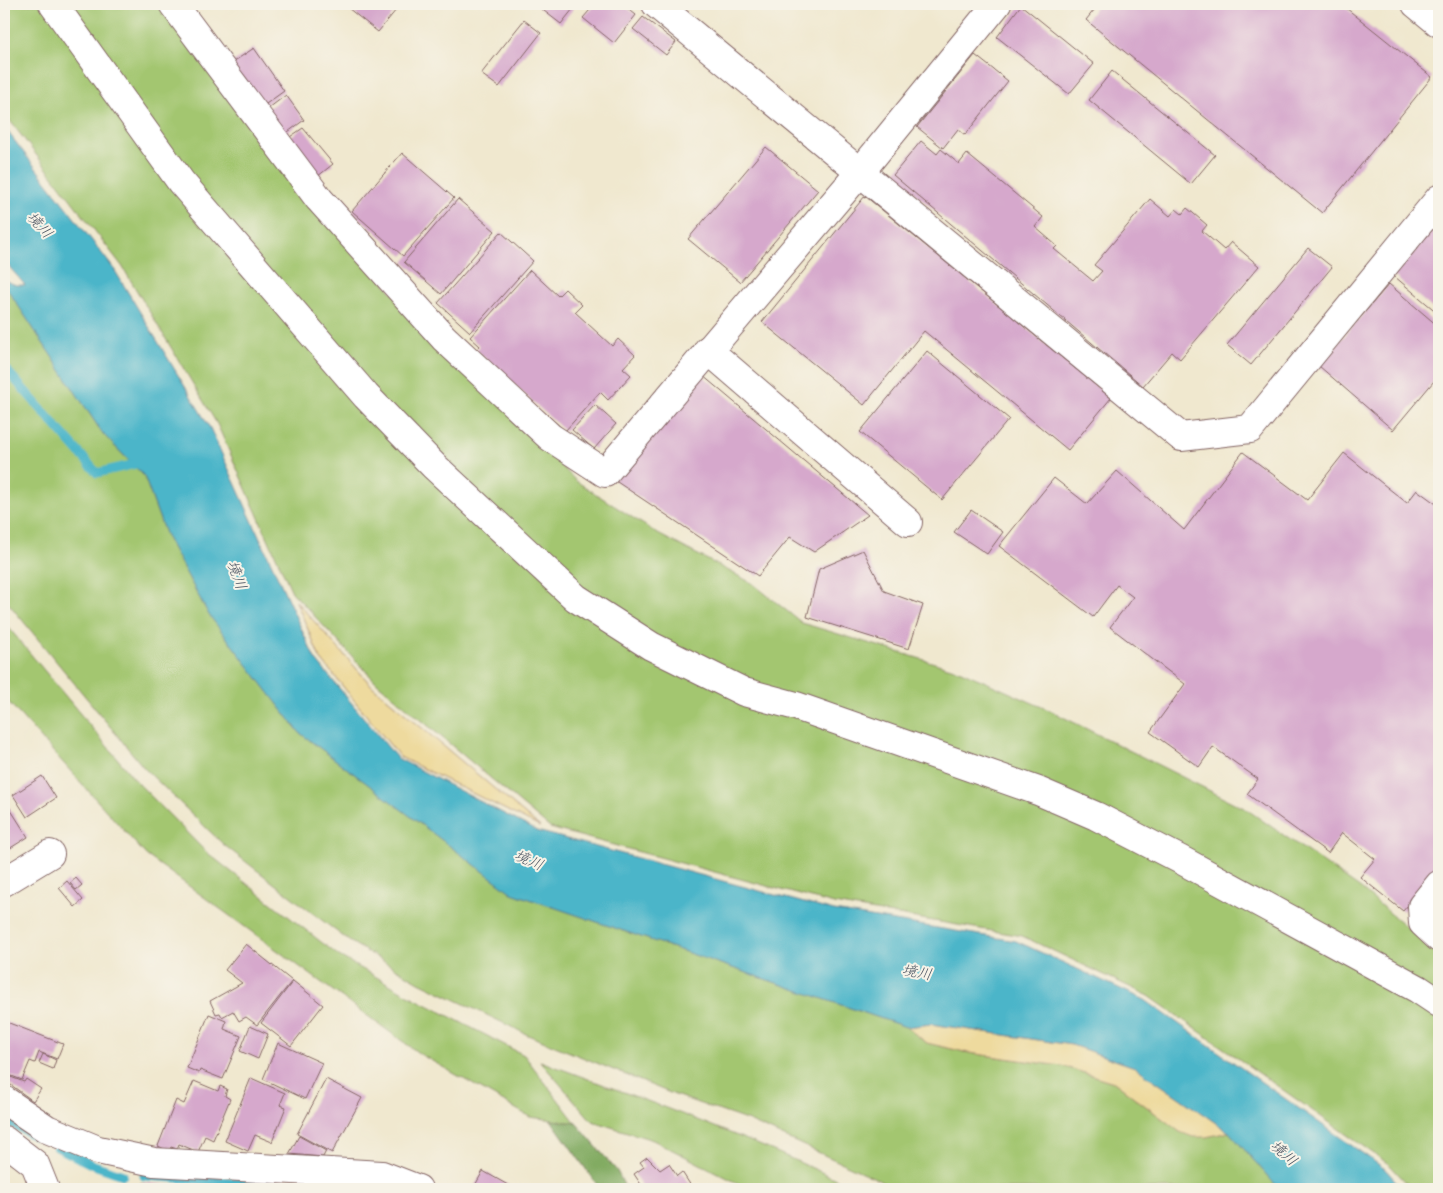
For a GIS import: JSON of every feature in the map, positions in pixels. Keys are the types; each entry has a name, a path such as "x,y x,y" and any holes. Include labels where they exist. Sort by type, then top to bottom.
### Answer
{"street":[{"path":"53,4 181,182 366,396 434,466 576,598 650,646 744,692 796,706 1038,791 1096,816 1194,866 1418,989 1439,1003"},
{"path":"174,4 318,199 444,338 550,437 604,473 861,171 998,4"},
{"path":"656,4 861,171 1181,437 1250,429 1439,198"},
{"path":"1416,4 1439,23"},
{"path":"708,350 908,522"},
{"path":"4,882 50,854"},
{"path":"1439,885 1422,906 1423,923 1439,938"},
{"path":"4,1100 47,1129 98,1150 144,1160 382,1175 418,1189"},
{"path":"4,1140 35,1164 45,1189"}],"green space":[{"path":"4,4 159,4 196,56 392,292 576,481 658,534 752,583 802,623 961,671 1053,712 1246,809 1361,889 1439,954 1439,1189 1412,1189 1390,1165 1149,996 1022,936 834,904 550,828 376,682 292,592 217,424 122,266 4,113"},
{"path":"4,284 103,434 144,476 166,536 209,615 300,733 512,893 906,1027 927,1043 969,1053 1062,1066 1114,1082 1180,1132 1206,1137 1229,1132 1279,1189 893,1189 875,1178 749,1121 675,1095 528,1035 419,982 349,941 224,845 145,769 4,598"},
{"path":"4,622 136,781 205,851 339,956 412,997 524,1055 576,1123 530,1117 420,1054 146,855 4,697"},
{"path":"540,1061 740,1137 857,1189 749,1189 653,1140 592,1121"},
{"path":"551,1120 576,1123 617,1171 626,1189 600,1189"}],"sand":[{"path":"296,601 372,686 540,827 400,757 320,658"},
{"path":"931,1024 1072,1045 1135,1067 1229,1132 1206,1137 1193,1137 1180,1132 1114,1082 1062,1066 969,1053 927,1043 906,1027"}],"water":[{"name":"境川","path":"4,127 114,269 210,428 315,659 397,758 537,831 834,911 1016,941 1145,1000 1385,1169 1403,1189 1279,1189 1229,1132 1135,1067 1072,1045 931,1024 906,1027 512,893 300,733 209,615 166,536 144,476 103,434 4,284 4,280 16,285 25,285 4,261"}],"building":[{"path":"343,4 401,4 378,32"},
{"path":"535,4 577,4 561,24"},
{"path":"595,4 622,4 636,15 614,43 583,18"},
{"path":"1099,4 1341,4 1432,77 1322,213 1086,20"},
{"path":"1021,5 1094,64 1069,94 997,37"},
{"path":"643,17 676,42 666,55 633,29"},
{"path":"524,20 541,33 499,87 481,74"},
{"path":"254,48 284,91 259,109 227,66"},
{"path":"975,55 1008,81 965,135 958,129 943,148 917,127"},
{"path":"1112,71 1215,155 1191,184 1089,100"},
{"path":"286,95 304,120 280,138 261,114"},
{"path":"303,128 333,164 312,181 281,143"},
{"path":"921,141 937,154 941,149 959,164 967,154 1043,217 1035,227 1057,246 1054,249 1093,281 1102,271 1094,265 1150,199 1170,216 1176,209 1182,214 1187,208 1207,225 1202,231 1224,250 1231,242 1259,266 1180,359 1172,352 1143,386 893,175"},
{"path":"766,147 818,190 740,282 688,239"},
{"path":"402,153 454,198 403,256 352,211"},
{"path":"865,196 1111,398 1068,450 924,331 864,405 762,322"},
{"path":"458,199 495,231 441,294 404,262"},
{"path":"1439,222 1439,314 1394,276"},
{"path":"501,232 533,261 470,332 438,303"},
{"path":"1308,248 1332,267 1251,365 1227,345"},
{"path":"530,270 558,296 565,289 582,305 575,312 612,346 618,339 635,355 623,368 631,375 608,400 600,392 565,431 476,350 480,346 470,337"},
{"path":"1389,284 1439,327 1439,375 1393,430 1319,366"},
{"path":"927,351 1009,419 942,500 860,432"},
{"path":"702,375 868,515 814,552 790,537 758,576 614,480"},
{"path":"595,405 616,424 594,449 572,430"},
{"path":"1243,452 1307,500 1344,453 1407,503 1417,490 1439,506 1439,868 1403,911 1360,877 1375,859 1342,833 1328,853 1247,794 1258,779 1213,747 1199,767 1150,732 1185,684 1110,627 1133,597 1117,585 1093,617 999,546 1054,478 1087,504 1117,471 1184,530"},
{"path":"971,510 1003,532 987,554 954,532"},
{"path":"863,550 884,591 923,605 909,649 807,617 819,569"},
{"path":"42,776 56,798 27,817 13,795"},
{"path":"7,804 28,837 4,852 4,806"},
{"path":"76,878 82,885 76,890 70,883"},
{"path":"67,881 83,900 75,907 59,888"},
{"path":"246,944 292,981 257,1025 246,1017 239,1021 233,1011 222,1017 220,1013 216,1014 210,1001 242,983 225,970"},
{"path":"293,981 323,1005 291,1046 261,1023"},
{"path":"209,1014 226,1021 224,1029 241,1036 223,1079 200,1070 199,1073 187,1068"},
{"path":"4,1021 63,1044 57,1059 39,1052 35,1063 30,1061 22,1080 4,1073"},
{"path":"250,1026 268,1034 258,1059 240,1051"},
{"path":"278,1043 322,1063 305,1099 263,1079"},
{"path":"43,1054 56,1060 53,1069 39,1063"},
{"path":"8,1076 24,1082 26,1079 41,1089 33,1101 4,1080"},
{"path":"251,1078 285,1093 280,1105 286,1107 272,1142 255,1135 248,1151 225,1141"},
{"path":"326,1079 362,1098 332,1153 297,1134"},
{"path":"194,1081 218,1091 220,1086 227,1089 225,1096 230,1099 213,1140 205,1136 198,1152 179,1144 177,1149 171,1147 169,1151 158,1146 176,1100 184,1104"},
{"path":"299,1136 326,1151 323,1157 289,1154"},
{"path":"647,1157 660,1170 669,1164 677,1176 682,1172 693,1189 644,1189 634,1174 644,1167 640,1162"},
{"path":"483,1171 515,1189 473,1189"},
{"path":"143,1183 189,1187 189,1189 143,1189"}],"waterway":[{"path":"4,367 97,473 144,462"},
{"path":"4,1119 34,1136"},
{"path":"57,1147 91,1164 123,1175"},
{"path":"144,1176 278,1185"},
{"path":"297,1186 341,1189"}]}
